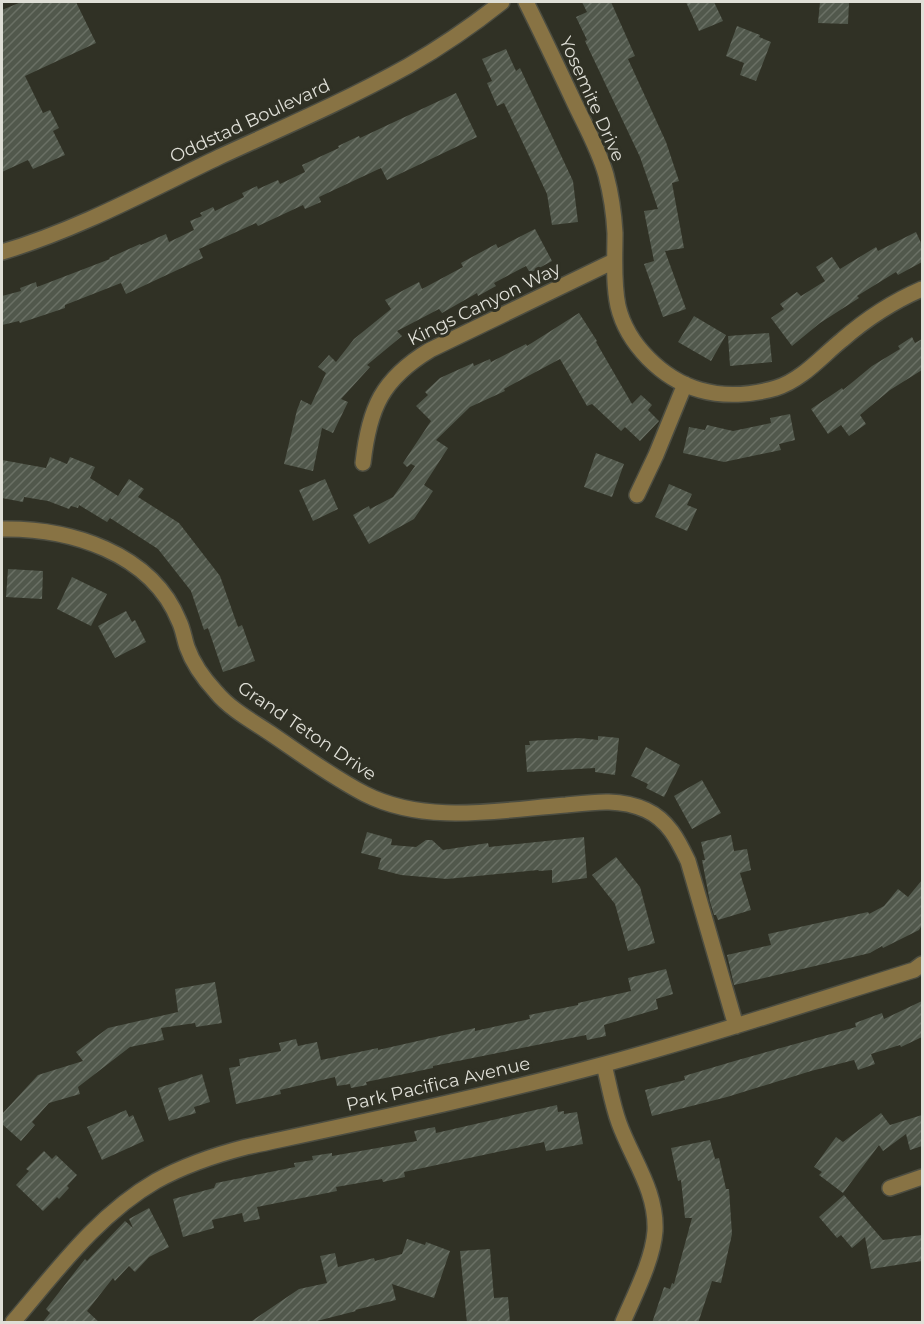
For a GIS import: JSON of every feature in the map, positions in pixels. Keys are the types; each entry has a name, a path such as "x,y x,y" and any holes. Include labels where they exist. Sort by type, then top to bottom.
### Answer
{"street":[{"name":"Oddstad Boulevard","path":"2,252 102,213 409,66 456,36 502,2"},
{"name":"Yosemite Drive","path":"526,2 594,144 605,173 612,202 615,231 614,261 618,307 627,329 640,349 657,366 685,384 700,390 725,394 753,393 779,387 802,374 843,338 866,322 922,289"},
{"name":"Kings Canyon Way","path":"363,463 371,416 381,395 395,375 412,361 430,350 614,261"},
{"path":"638,495 685,384"},
{"name":"Grand Teton Drive","path":"2,529 61,533 93,543 121,557 146,574 166,595 201,675 218,695 239,712 345,783 375,799 408,809 439,813 473,813 603,801 626,803 647,810 656,816 678,838 688,861 736,1026"},
{"name":"Park Pacifica Avenue","path":"12,1323 77,1247 101,1223 128,1200 156,1181 186,1166 246,1147 485,1095 604,1065 914,970 922,964"},
{"path":"604,1065 618,1122 647,1184 654,1212 655,1232 650,1254 623,1323"},
{"path":"890,1188 922,1177"}],"building":[{"path":"21,2 76,2 96,43 25,76 43,113 50,110 59,128 53,131 65,155 33,169 28,160 2,172 2,10"},
{"path":"582,2 611,2 635,56 628,59 666,142 679,181 672,183 684,248 665,251 686,309 663,317 644,264 654,261 644,211 658,209 640,157 576,17 587,12"},
{"path":"686,2 714,2 723,21 699,31"},
{"path":"820,2 849,2 848,24 818,23"},
{"path":"737,26 771,42 756,81 740,75 744,63 726,56"},
{"path":"506,49 516,71 520,68 573,181 578,222 552,225 547,194 504,103 497,106 487,83 492,81 482,59"},
{"path":"456,93 477,137 387,180 381,168 319,197 321,202 305,209 303,205 258,226 256,223 199,249 203,258 126,294 121,283 65,305 65,308 20,323 19,321 2,325 2,296 21,291 20,288 36,282 37,287 110,259 166,234 169,242 194,230 190,221 202,216 200,213 213,207 215,211 244,197 242,193 257,186 258,189 278,180 280,184 305,172 302,165 339,148 338,146"},
{"path":"535,229 552,261 530,273 526,266 494,283 496,286 478,296 477,293 442,313 439,309 397,331 402,336 367,365 370,367 341,399 348,402 333,433 322,428 313,471 284,464 301,400 311,405 326,373 318,367 329,355 336,362 354,339 391,309 385,300 419,282 422,289 463,267 461,263 496,244 498,248"},
{"path":"916,232 922,245 922,262 898,275 896,272 857,296 859,298 820,323 792,346 771,318 784,309 780,304 797,292 801,296 825,281 816,267 832,257 840,269 876,247 878,251"},
{"path":"579,313 632,404 641,395 652,405 648,410 659,421 640,441 625,427 621,431 592,404 587,406 560,359 504,389 505,391 470,407 436,440 448,448 424,485 433,491 414,519 369,544 353,515 393,497 415,466 411,464 407,467 403,463 431,421 416,406 428,395 425,392 440,378 473,363 474,366 490,359 491,362 526,344 527,346"},
{"path":"694,316 726,335 711,361 678,342"},
{"path":"769,333 772,362 730,366 728,336"},
{"path":"912,337 915,343 922,339 922,370 890,390 860,415 866,424 849,436 841,425 828,434 811,409 842,388 843,390 872,366 900,349 898,346"},
{"path":"790,414 795,440 779,444 781,450 724,462 683,453 689,427 705,430 707,425 733,431 771,423 770,418"},
{"path":"596,453 624,464 612,497 584,487"},
{"path":"50,457 67,464 70,457 95,467 90,478 118,496 129,479 144,489 138,497 179,523 220,576 238,627 242,625 255,661 223,672 208,628 204,630 191,591 158,549 110,518 107,522 79,505 78,508 71,506 69,509 48,501 24,497 23,502 2,498 2,460 46,468"},
{"path":"325,479 338,509 313,521 299,490"},
{"path":"669,484 692,494 687,505 697,509 687,531 655,517"},
{"path":"8,569 43,571 42,599 6,597"},
{"path":"72,577 107,594 91,626 57,609"},
{"path":"126,611 132,622 135,620 146,642 115,658 98,626"},
{"path":"598,736 619,738 615,775 595,772 595,768 527,772 525,745 530,745 529,741 579,738 598,740"},
{"path":"646,747 680,765 664,797 646,788 648,784 631,776"},
{"path":"702,780 721,813 692,829 674,796"},
{"path":"367,832 392,839 391,845 416,847 426,840 432,840 443,850 488,843 489,847 584,837 587,878 552,883 552,870 447,879 401,875 378,869 381,858 361,853"},
{"path":"731,835 734,851 747,849 751,870 740,873 751,910 718,920 710,902 701,842"},
{"path":"616,857 640,887 655,943 628,951 615,904 592,875"},
{"path":"922,880 922,925 919,930 870,953 734,985 727,955 771,945 768,934 868,912 869,914 884,906 898,889 908,897"},
{"path":"666,969 673,994 656,999 658,1009 604,1025 606,1036 587,1040 586,1035 433,1066 433,1068 366,1082 367,1085 351,1088 350,1084 337,1086 335,1077 280,1090 281,1094 236,1104 229,1068 240,1066 239,1059 281,1051 279,1043 296,1039 298,1046 317,1042 321,1060 378,1048 378,1050 475,1028 475,1031 530,1019 529,1015 631,991 628,978"},
{"path":"215,982 222,1023 196,1027 195,1023 161,1028 164,1040 130,1047 78,1087 80,1094 49,1103 32,1122 35,1125 21,1141 2,1124 2,1114 38,1075 83,1061 76,1052 108,1028 178,1012 175,989"},
{"path":"922,1001 922,1037 901,1047 900,1045 871,1054 875,1064 858,1070 854,1060 652,1116 645,1090 685,1080 684,1076 856,1027 855,1023 882,1013 884,1019"},
{"path":"202,1074 210,1102 194,1107 196,1113 169,1121 158,1088"},
{"path":"557,1105 558,1112 564,1111 564,1114 577,1112 583,1144 546,1151 544,1142 404,1172 405,1177 383,1182 382,1179 336,1187 337,1191 257,1207 260,1219 244,1222 242,1213 212,1220 214,1228 183,1237 173,1199 214,1188 216,1183 295,1167 294,1163 313,1160 312,1156 332,1153 332,1156 417,1141 414,1131 435,1127 436,1133"},
{"path":"126,1110 129,1117 133,1115 144,1141 102,1160 87,1127"},
{"path":"881,1113 890,1125 922,1115 922,1146 910,1150 906,1134 883,1151 879,1145 843,1193 819,1175 822,1172 814,1167 836,1137 843,1142"},
{"path":"710,1140 715,1159 719,1158 726,1189 729,1189 732,1234 721,1283 712,1281 698,1323 652,1323 664,1287 670,1289 672,1283 674,1284 692,1218 685,1218 681,1180 678,1181 671,1148"},
{"path":"44,1151 52,1159 56,1155 77,1175 59,1199 57,1197 43,1211 16,1185 29,1171 26,1169"},
{"path":"844,1195 883,1240 922,1235 922,1261 871,1269 865,1237 852,1248 841,1235 837,1238 819,1217"},
{"path":"149,1208 169,1247 149,1257 135,1272 129,1266 115,1281 113,1278 87,1311 100,1323 42,1323 50,1313 46,1309 85,1259 87,1261 125,1221 133,1228 129,1219"},
{"path":"407,1239 425,1245 426,1242 450,1251 434,1298 392,1284 396,1300 356,1311 309,1323 249,1323 299,1289 327,1283 320,1256 335,1253 338,1267 374,1258 375,1261 402,1254"},
{"path":"490,1249 494,1298 508,1297 510,1323 467,1323 460,1251"}]}
